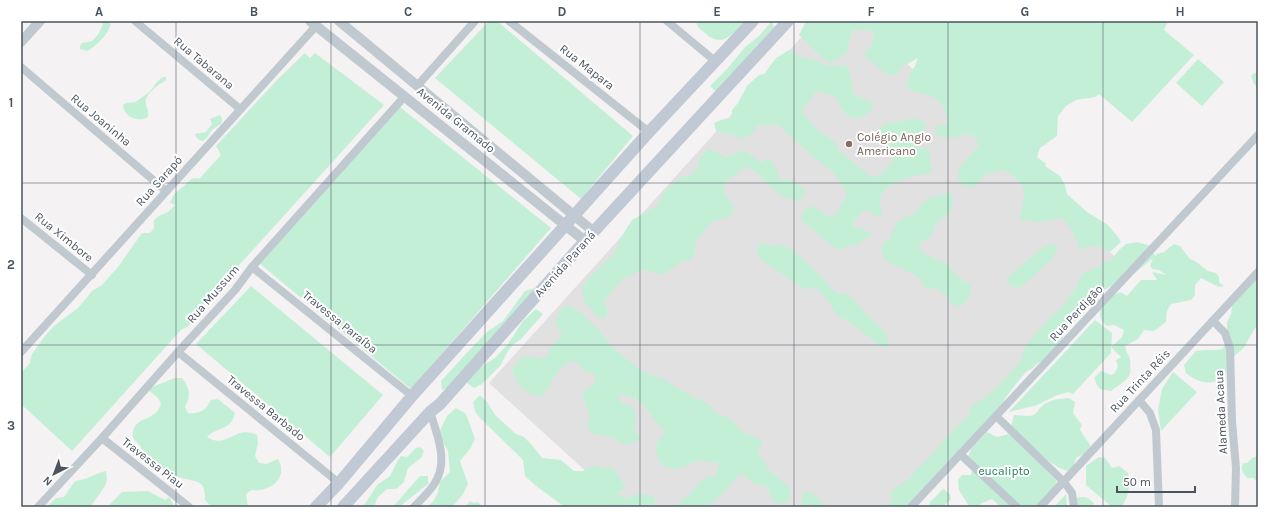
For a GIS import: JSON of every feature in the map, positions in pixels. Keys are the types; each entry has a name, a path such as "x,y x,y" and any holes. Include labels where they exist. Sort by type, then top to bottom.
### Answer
{"main road":[{"name":"Avenida Paraná","path":"316,507 339,483 412,396 649,132 753,21"},
{"name":"Avenida Paraná","path":"344,507 430,412 440,404 585,241 788,21"}],"street":[{"path":"21,42 40,21"},
{"name":"Rua Tabarana","path":"135,21 240,109"},
{"name":"Avenida Gramado","path":"339,21 594,232"},
{"path":"417,86 475,21"},
{"name":"Rua Mapara","path":"509,21 649,132"},
{"path":"667,21 716,62"},
{"name":"Rua Sarapó","path":"21,352 240,109 313,23"},
{"name":"Avenida Gramado","path":"313,23 585,241"},
{"name":"Rua Joaninha","path":"21,67 166,191"},
{"name":"Rua Mussum","path":"38,507 235,290 252,267 405,96"},
{"name":"Rua Perdigão","path":"910,507 1258,134"},
{"name":"Rua Ximbore","path":"21,218 92,275"},
{"name":"Travessa Paraíba","path":"252,267 412,396"},
{"name":"Rua Trinta Réis","path":"1040,507 1258,272"},
{"name":"Alameda Acaua","path":"1213,321 1225,333 1230,348 1232,421 1236,468 1235,507"},
{"name":"Travessa Barbado","path":"178,352 339,483"},
{"path":"1139,400 1150,413 1156,430 1159,507"},
{"path":"414,507 436,482 442,466 440,447 430,412"},
{"path":"996,416 1064,482 1072,493 1074,507"},
{"name":"Travessa Piau","path":"102,438 190,507"},
{"path":"960,454 1017,507"}],"shaded area":[{"name":"Colégio Anglo Americano","path":"816,21 861,21 1125,266 901,507 625,507 489,383"}],"green space":[{"path":"104,21 111,24 101,40 87,51 80,49 82,43 92,41 95,38"},
{"path":"489,21 497,21 633,136 581,199 435,78"},
{"path":"696,21 745,21 732,35 722,40 717,40 711,38 700,29"},
{"path":"772,21 774,27 716,92 710,86 728,68 745,47 759,36"},
{"path":"806,21 1168,21 1164,30 1194,55 1132,122 1099,94 1095,97 1076,100 1066,106 1058,116 1057,136 1040,148 1037,157 1046,164 1045,166 1060,176 1065,185 1067,194 1087,212 1108,225 1121,242 1110,252 1096,246 1081,250 1069,226 1062,218 1038,222 1020,220 1024,197 1023,188 1021,184 1005,169 985,175 973,188 963,185 957,177 961,165 979,145 974,136 966,133 955,138 937,136 936,126 945,124 949,120 942,105 932,97 913,91 906,87 910,73 918,58 902,67 895,75 886,74 864,55 873,42 874,32 854,29 848,43 847,53 830,63 817,53 799,35"},
{"path":"789,50 804,58 813,59 827,66 847,65 852,82 853,93 875,105 865,115 851,118 841,109 837,99 819,91 816,92 806,104 802,112 818,130 836,143 838,150 872,177 882,174 894,159 893,153 877,141 871,134 885,124 917,118 926,124 925,133 913,141 919,148 927,148 931,151 929,154 932,172 902,180 887,188 882,193 880,199 880,209 884,214 878,217 865,210 861,213 852,227 861,228 872,234 857,245 851,245 840,250 834,247 800,219 807,207 815,207 828,216 835,216 847,195 845,188 832,171 777,124 765,126 760,123 751,135 741,139 716,131 714,123 732,117 732,110 738,103 747,86 759,75 764,74 776,58"},
{"path":"305,53 310,58 315,53 384,105 204,304 201,313 196,320 181,330 72,451 21,404 21,373 30,363 32,354 54,326 78,308 92,291 102,285 118,267 142,233 150,233 154,228 154,220 168,212 175,205 170,203 176,192 191,179 199,179 221,155 216,146 278,79"},
{"path":"1198,59 1224,82 1202,106 1176,83"},
{"path":"1254,73 1258,73 1258,87 1254,84 1251,76"},
{"path":"163,77 166,77 166,80 147,96 146,104 148,117 136,119 127,114 123,108 123,105 137,101 149,92"},
{"path":"400,107 551,228 411,389 259,263"},
{"path":"220,115 222,120 221,124 213,129 204,140 202,141 197,138 195,134 206,132 212,124 210,119"},
{"path":"708,149 718,152 725,158 742,150 761,163 769,158 777,170 779,180 788,179 804,188 805,196 799,201 781,196 754,170 746,166 724,183 724,192 734,208 730,216 710,223 695,243 696,249 692,259 682,261 665,274 659,274 646,270 637,271 635,274 622,279 604,301 608,310 606,317 597,317 584,300 582,290 586,281 609,258 613,256 622,236 632,220 657,206 664,192 677,179 690,175 697,170 700,157"},
{"path":"949,192 954,197 950,211 946,216 938,220 930,237 919,244 920,250 946,264 962,280 971,283 969,297 965,303 959,307 950,303 948,297 936,288 928,289 923,285 920,278 890,263 883,257 882,245 889,239 898,221 905,217 913,216 924,202"},
{"path":"762,241 771,246 786,246 807,262 838,294 845,293 857,302 865,313 884,331 890,347 877,344 852,324 837,315 826,298 817,289 803,288 761,260 756,252"},
{"path":"1137,242 1151,246 1155,256 1164,252 1174,244 1180,246 1190,259 1208,271 1216,273 1219,277 1219,282 1224,286 1219,287 1201,278 1195,285 1195,295 1191,300 1171,304 1167,311 1166,322 1154,331 1144,330 1138,339 1125,346 1130,358 1130,374 1124,381 1111,391 1100,389 1094,378 1101,371 1111,375 1115,373 1118,366 1116,360 1121,357 1112,348 1112,346 1122,337 1124,330 1114,325 1107,326 1104,324 1100,314 1103,303 1120,292 1127,296 1141,280 1157,280 1152,272 1166,275 1159,270 1152,269 1150,266 1153,258 1135,273 1132,273 1106,289 1096,290 1070,320 1059,346 1045,361 1038,363 1032,369 1025,372 1004,400 1003,406 907,507 884,507 888,505 892,499 891,492 901,483 907,481 956,427 968,416 971,407 998,387 1022,359 1023,350 1037,332 1065,303 1081,276 1104,262 1111,261 1118,251 1126,244"},
{"path":"1051,243 1058,247 1052,259 1020,288 1010,286 1006,278"},
{"path":"1258,276 1258,325 1245,346 1235,355 1220,379 1205,382 1190,376 1186,373 1184,365 1196,351 1223,349 1227,340 1227,322 1231,314 1232,306"},
{"path":"251,286 383,395 330,457 196,344"},
{"path":"534,288 530,296 451,387 442,390 441,381 487,332 503,321 525,291"},
{"path":"568,305 580,312 599,330 612,347 643,372 663,379 696,399 708,403 715,412 730,419 744,433 763,441 758,450 761,458 766,464 768,470 791,489 788,502 781,504 774,502 766,486 753,483 742,474 739,475 716,499 705,507 667,507 676,505 688,496 703,479 714,476 719,467 719,463 699,460 676,470 663,466 658,457 656,446 664,435 663,429 648,410 635,398 618,393 621,402 635,409 636,421 634,431 642,438 630,444 624,444 607,436 591,433 587,424 590,416 582,395 594,384 596,376 581,369 579,364 572,361 557,372 545,392 540,397 522,388 512,370 518,361 525,356 545,359 550,349 562,335 556,324 559,311"},
{"path":"536,309 543,314 508,351 500,366 482,384 474,388 467,383 472,372 495,358 508,344 523,321"},
{"path":"1095,320 1112,333 1111,353 1073,394 1068,392 1055,396 1037,405 1009,412"},
{"path":"1173,372 1197,392 1161,431 1158,410 1162,389"},
{"path":"175,378 182,378 187,385 189,396 185,407 188,413 202,411 207,407 211,400 218,399 235,413 233,419 227,426 215,431 207,437 220,441 243,432 249,432 257,435 258,443 255,456 259,463 266,464 278,459 281,466 279,478 271,486 265,489 252,490 246,494 248,507 212,507 205,500 204,490 200,483 181,478 154,465 146,457 140,445 133,438 135,427 138,423 155,413 159,409 161,403 158,398 147,389"},
{"path":"480,395 487,402 496,416 516,434 524,437 542,458 561,460 574,471 583,471 593,466 613,468 626,488 617,493 625,499 637,494 652,496 656,499 653,507 565,507 525,476 523,460 480,418 475,411 473,402"},
{"path":"1069,398 1075,402 1073,413 1082,425 1080,429 1091,446 1086,453 1076,458 1073,468 1068,471 1054,465 1046,459 1022,439 1011,427 1014,415 1031,416 1036,414 1041,407 1048,402"},
{"path":"456,408 466,414 475,439 470,449 460,461 468,484 463,494 452,507 428,507 438,492 440,482 450,472 448,451 442,441 440,430 447,416"},
{"name":"eucalipto","path":"987,432 997,437 1009,434 1057,481 1054,488 1037,507 1001,507 992,499 982,503 978,507 969,506 959,490 958,480 962,475 971,475 972,468 968,457 972,447"},
{"path":"420,447 424,451 421,458 408,468 404,482 396,489 387,489 378,497 372,507 363,507 377,485 390,476 401,456 407,457 416,448"},
{"path":"1258,456 1258,482 1253,478 1247,478 1242,469 1244,463 1247,463 1252,458"},
{"path":"1099,457 1105,458 1112,468 1119,466 1128,473 1128,492 1126,500 1121,507 1112,507 1086,485 1086,466"},
{"path":"106,471 107,479 105,486 90,507 47,507 56,498 64,497 75,481"},
{"path":"420,476 428,476 428,484 399,507 393,507"},
{"path":"943,489 950,494 951,499 943,507 929,507 930,502"},
{"path":"148,491 165,500 169,497 175,507 110,507 110,504 122,492"},
{"path":"804,491 813,494 826,507 802,507 801,502"},
{"path":"1066,494 1067,507 1054,507"},
{"path":"1075,498 1088,498 1094,503 1092,507 1075,507"},
{"path":"470,501 474,503 478,502 483,507 465,507"}],"place":[{"name":"Colégio Anglo Americano","path":"849,144"}]}
